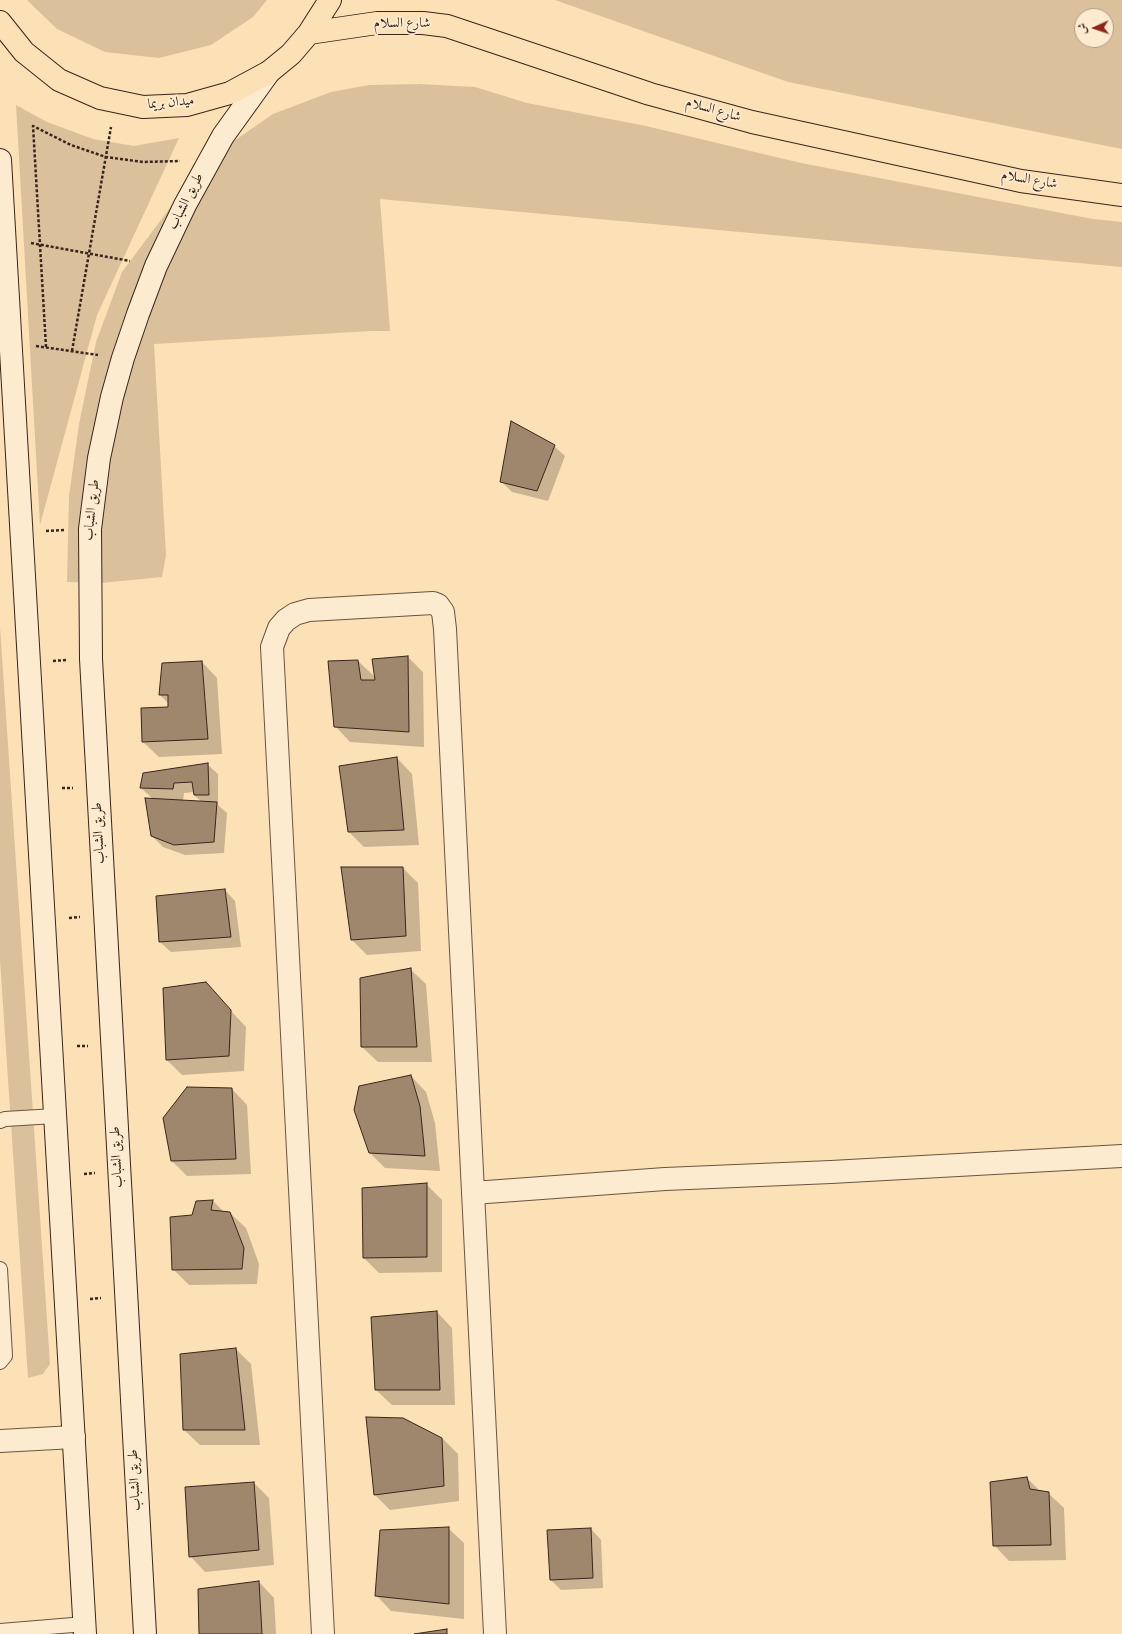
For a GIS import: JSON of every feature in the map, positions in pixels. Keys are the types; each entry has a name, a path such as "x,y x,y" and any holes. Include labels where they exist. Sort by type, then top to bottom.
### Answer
{"highway":[{"name":"ميدان بريما","path":"0,22 24,52 59,80 100,98 143,107 187,105 230,93 269,72 290,54 309,33 330,0"},
{"name":"شارع السلام","path":"309,33 377,24 423,24 448,26 650,94 752,122 1021,180 1122,195"}],"main road":[{"name":"طريق الشباب","path":"145,1634 91,659 90,529 99,458 112,396 123,358 156,266 185,205 219,143 245,103 269,72"},
{"path":"0,160 85,1629"},
{"path":"322,1634 272,647 279,628 286,620 295,614 309,610 433,603 438,605 443,612 495,1634"},
{"path":"473,1193 665,1179 830,1172 1122,1156"},
{"path":"0,1441 74,1436"}],"lane":[{"path":"0,1121 5,1119 55,1116"},
{"path":"0,1268 5,1356 0,1362"},
{"path":"0,1631 85,1629"}],"path":[{"path":"72,351 115,101"},
{"path":"46,347 33,126 71,145 106,157 143,162 181,160 178,167"},
{"path":"4,239 156,266"},
{"path":"11,342 123,358"},
{"path":"98,354 100,348"},
{"path":"22,532 90,529"},
{"path":"29,662 91,659"},
{"path":"37,790 98,787"},
{"path":"44,919 105,916"},
{"path":"52,1048 112,1044"},
{"path":"59,1175 119,1172"},
{"path":"66,1300 126,1297"}],"shaded area":[{"path":"27,0 267,0 253,17 211,45 159,58 105,52 57,29"},
{"path":"555,0 1122,0 1122,149 788,82"},
{"path":"419,84 475,87 527,103 646,126 801,163 1093,219 1122,222 1122,267 380,199 390,331 154,344 166,555 162,577 101,583 67,582 69,496 79,424 96,342 122,272 205,161 273,114 331,92 369,85"},
{"path":"16,105 47,122 93,139 134,146 179,138 97,315 40,525"},
{"path":"0,627 50,1364 43,1374 28,1378 0,960"}],"building":[{"path":"511,421 555,445 537,491 500,482"},
{"path":"408,656 409,732 334,727 328,661 358,660 361,680 375,680 372,659"},
{"path":"202,661 208,739 142,742 141,708 168,707 168,695 159,695 162,663"},
{"path":"397,757 404,830 348,832 339,766"},
{"path":"208,763 209,795 194,795 192,782 174,783 173,789 140,788 143,773"},
{"path":"145,798 217,802 214,842 174,845 151,836"},
{"path":"341,867 403,867 406,936 351,940"},
{"path":"225,889 231,937 159,942 156,896"},
{"path":"411,968 417,1047 361,1047 360,978"},
{"path":"206,982 231,1010 229,1056 166,1060 163,988"},
{"path":"411,1075 420,1106 425,1156 369,1153 354,1110 359,1086"},
{"path":"187,1087 232,1088 236,1159 171,1161 163,1118"},
{"path":"427,1183 427,1257 363,1258 362,1188"},
{"path":"213,1200 211,1210 230,1212 244,1248 242,1269 172,1270 170,1217 192,1215 196,1201"},
{"path":"437,1311 440,1390 375,1390 371,1317"},
{"path":"236,1348 245,1430 183,1430 180,1354"},
{"path":"366,1417 403,1418 442,1438 444,1486 374,1495"},
{"path":"1027,1477 1030,1489 1049,1492 1051,1545 993,1546 990,1482"},
{"path":"254,1482 259,1550 189,1557 185,1487"},
{"path":"449,1527 449,1604 375,1596 380,1530"},
{"path":"591,1528 593,1578 550,1580 547,1530"},
{"path":"259,1581 262,1634 199,1634 198,1589"},
{"path":"447,1629 447,1634 414,1634"}]}
